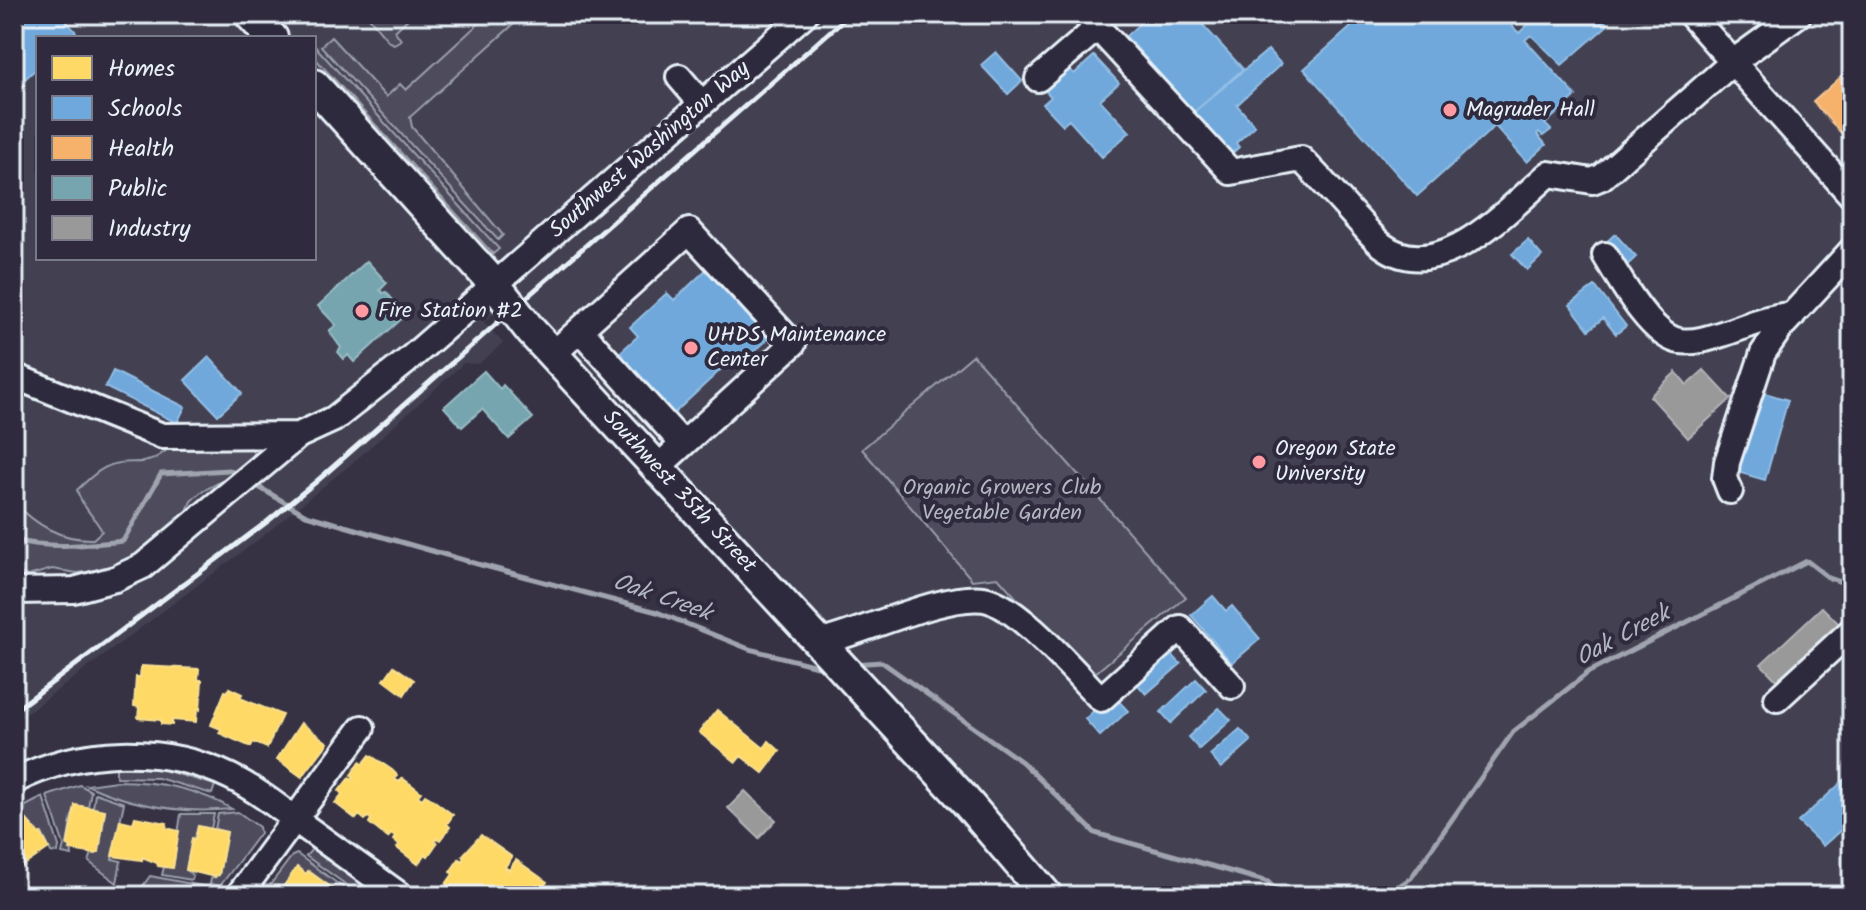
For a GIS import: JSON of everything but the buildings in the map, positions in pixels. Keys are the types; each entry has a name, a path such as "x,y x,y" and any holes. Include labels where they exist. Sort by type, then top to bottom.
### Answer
{"main road":[{"name":"Southwest 35th Street","path":"316,87 495,285 523,323 963,798 1047,896"}],"street":[{"name":"Southwest Washington Way","path":"299,435 334,419 407,361 805,14"},
{"path":"1690,14 1852,196"},
{"path":"1038,79 1091,21 1231,172 1301,159 1382,245 1401,255 1431,256 1459,247 1479,234 1549,174 1592,181 1602,177 1733,62 1799,14"},
{"path":"679,77 702,104"},
{"path":"552,355 689,231 793,344 657,468"},
{"path":"1730,491 1725,478 1727,462 1763,353 1852,250"},
{"path":"1605,255 1644,314 1674,340 1699,340 1771,316 1793,315"},
{"path":"580,330 683,444"},
{"path":"14,376 162,436 299,435"},
{"path":"14,591 74,590 115,579 143,566 299,435"},
{"path":"823,649 848,636 932,607 956,600 983,599 1017,617 1101,699 1180,628 1232,686"},
{"path":"1777,699 1852,630"},
{"path":"238,896 362,728"},
{"path":"14,781 44,768 90,756 155,756 199,765 252,788 401,896"}],"shaded area":[{"name":"Oregon State University","path":"14,14 1852,14 1852,896 1064,896 514,296 484,322 503,343 479,364 464,363 356,460 258,540 14,723"}],"green space":[{"path":"366,14 413,14 395,31 401,40 394,44"},
{"path":"489,14 525,14 410,117 412,127 503,235 498,240 321,46 331,37 386,97 400,84 406,90"},
{"path":"316,47 499,249 493,254 316,59"},
{"name":"Organic Growers Club Vegetable Garden","path":"973,355 1186,597 1088,679 998,577 972,580 862,449"},
{"path":"182,437 252,445 254,457 235,474 201,492 191,501 182,524 153,550 105,570 77,573 52,569 28,576 14,571 14,502 49,530 70,537 93,539 102,531 77,490 107,467 151,460"},
{"path":"116,767 160,769 215,785 212,794 158,778 116,777"},
{"path":"116,781 176,787 232,809 158,807 87,785"},
{"path":"80,785 91,791 88,807 72,816 67,845 71,847 72,856 62,854 64,845 47,796"},
{"path":"95,793 124,803 112,859 121,861 117,883 89,862 92,853 99,852 105,810 93,808"},
{"path":"43,797 59,846 58,853 51,852 42,833 39,834 18,810"},
{"path":"238,812 259,827 260,833 220,886 210,884 211,879 219,875 227,832 215,829 218,814"},
{"path":"181,814 214,814 211,829 198,826 195,839 192,839 186,869 193,876 192,880 162,875 164,867 173,868"},
{"path":"312,849 377,896 362,896 306,856"},
{"path":"297,854 352,894 337,896 330,891 332,888 309,871 306,874 297,868 281,890 270,885 292,856"},
{"path":"150,876 218,889 213,896 166,896 156,888 148,891 142,887"}],"waterway":[{"name":"Oak Creek","path":"1852,429 1847,462 1852,474"},
{"name":"Oak Creek","path":"14,540 55,545 123,541 161,474 229,470 239,476"},
{"name":"Oak Creek","path":"252,483 306,515 657,612 749,649 817,666 826,665"},
{"name":"Oak Creek","path":"1384,896 1411,878 1513,732 1589,672 1807,561 1829,578 1844,583 1852,566"},
{"name":"Oak Creek","path":"852,664 882,662 1022,762 1095,833 1268,882 1282,896"}],"railway":[{"path":"14,711 317,481 850,14"}],"place":[{"name":"Magruder Hall","path":"1450,110"},
{"name":"Fire Station #2","path":"362,311"},
{"name":"UHDS Maintenance Center","path":"691,348"},
{"name":"Oregon State University","path":"1259,462"}]}
